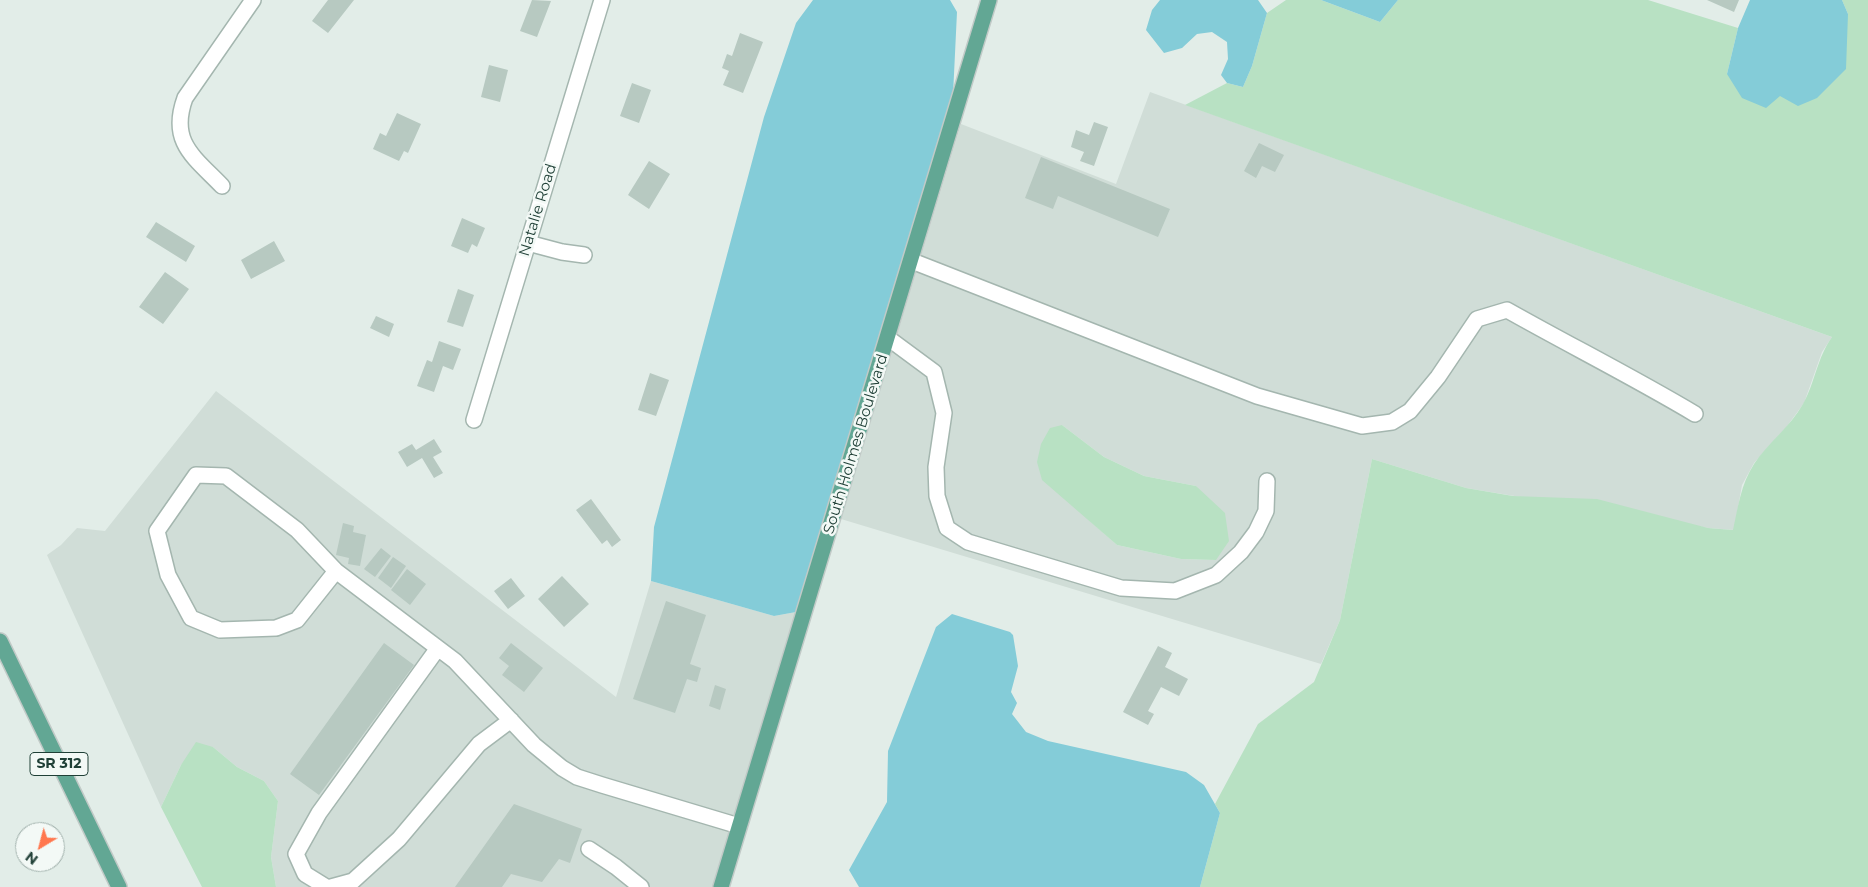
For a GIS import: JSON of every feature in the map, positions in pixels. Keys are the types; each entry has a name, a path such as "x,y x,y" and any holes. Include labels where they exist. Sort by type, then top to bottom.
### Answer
{"main road":[{"name":"South Holmes Boulevard","path":"721,887 912,261 989,0"},
{"name":"SR 312","path":"0,641 119,887"}],"street":[{"path":"222,186 185,145 179,126 181,110 185,98 199,76 253,0"},
{"name":"Natalie Road","path":"474,420 602,0"},
{"path":"528,243 562,252 584,255"},
{"path":"912,261 1257,396 1362,426 1392,422 1410,412 1438,377 1477,319 1507,310 1637,380 1694,414"},
{"path":"888,338 934,372 944,413 936,467 937,496 948,528 968,542 1121,588 1175,591 1216,575 1241,552 1256,532 1266,511 1267,481"},
{"path":"336,572 297,620 276,628 220,630 192,618 168,575 157,530 196,475 226,476 297,530 336,572 455,660 549,759 577,776 739,826"},
{"path":"326,887 305,874 296,854 319,813 438,648"},
{"path":"331,887 353,881 399,839 479,744 511,720"},
{"path":"589,850 641,887"}],"shaded area":[{"path":"1150,92 1832,337 1822,352 1804,403 1785,429 1754,463 1742,485 1734,530 1708,528 1466,488 1372,459 1340,620 1321,664 841,519 961,124 1116,184","holes":["1062,425 1104,457 1144,476 1196,486 1216,560 1181,559 1117,545 1090,521"]},
{"path":"216,391 616,697 651,581 774,616 796,612 713,887 276,887 271,857 278,801 264,781 237,767 213,747 181,765 161,807 47,555 61,545 77,528 105,531"}],"green space":[{"path":"1286,0 1321,0 1380,22 1398,0 1648,0 1738,28 1727,74 1848,14 1842,0 1868,0 1868,887 1200,887 1220,813 1215,804 1258,724 1314,682 1340,620 1372,459 1466,488 1513,496 1597,499 1708,528 1733,530 1740,496 1754,464 1792,420 1803,404 1823,353 1832,337 1185,105 1227,83 1243,87 1252,66 1267,13"},
{"path":"1062,425 1104,457 1144,476 1196,486 1225,513 1229,541 1216,560 1181,559 1117,545 1042,480 1037,462 1041,444 1050,428"},
{"path":"196,742 213,747 237,767 264,781 278,801 271,857 276,887 202,887 161,807 181,765"}],"water":[{"path":"813,0 950,0 957,12 953,95 796,612 774,616 651,581 654,527 764,117 796,23"},
{"path":"1160,0 1258,0 1267,13 1252,66 1243,87 1227,83 1221,75 1228,59 1227,42 1212,32 1197,34 1182,48 1164,53 1146,30 1152,10"},
{"path":"1321,0 1398,0 1380,22"},
{"path":"1750,0 1842,0 1848,14 1846,69 1817,98 1798,106 1780,96 1766,108 1742,98 1727,74 1738,28"},
{"path":"952,614 1010,632 1013,635 1018,666 1011,692 1017,703 1012,714 1026,732 1048,741 1186,772 1204,785 1220,813 1200,887 859,887 849,870 887,802 888,751 936,627"}],"building":[{"path":"328,0 354,0 328,33 312,21"},
{"path":"532,0 551,1 537,37 520,31"},
{"path":"1707,0 1739,0 1734,12"},
{"path":"740,33 763,42 743,93 723,85 729,71 722,68 727,54 732,56"},
{"path":"489,65 508,70 500,102 481,97"},
{"path":"632,83 651,90 639,123 620,116"},
{"path":"397,113 421,124 408,153 404,151 399,161 373,149 380,133 386,136"},
{"path":"1094,122 1108,127 1094,166 1080,161 1084,152 1071,147 1076,130 1089,135"},
{"path":"1259,143 1284,155 1275,172 1262,166 1256,178 1244,171"},
{"path":"1041,157 1170,209 1158,237 1058,196 1053,209 1025,198"},
{"path":"649,161 670,174 649,209 628,195"},
{"path":"462,218 485,228 477,247 472,244 468,253 451,246"},
{"path":"156,222 195,246 186,262 146,237"},
{"path":"274,241 285,261 251,279 241,260"},
{"path":"165,272 189,289 163,324 139,307"},
{"path":"458,289 474,295 463,327 447,322"},
{"path":"376,316 394,324 389,337 370,328"},
{"path":"439,341 461,349 453,370 443,366 434,392 417,386 427,360 432,362"},
{"path":"650,373 669,380 656,416 638,410"},
{"path":"434,439 442,452 433,457 443,473 434,478 422,458 407,467 398,452 412,444 416,450"},
{"path":"591,499 621,540 612,547 607,540 602,544 576,510"},
{"path":"343,523 354,526 353,532 366,535 360,566 348,564 349,558 336,555"},
{"path":"381,548 391,556 375,577 364,569"},
{"path":"393,557 406,566 391,588 378,578"},
{"path":"407,569 426,584 410,605 391,590"},
{"path":"562,576 589,604 564,627 538,599"},
{"path":"511,578 525,596 508,609 494,591"},
{"path":"666,601 706,615 690,664 701,668 697,682 687,679 675,713 633,699"},
{"path":"384,643 414,665 319,795 290,774"},
{"path":"511,643 543,668 524,692 502,675 509,666 499,658"},
{"path":"1158,646 1172,653 1165,667 1188,679 1179,696 1161,687 1148,711 1154,714 1148,725 1123,712"},
{"path":"715,685 726,689 720,710 709,706"},
{"path":"514,804 582,829 570,863 559,859 542,882 511,874 502,887 455,887"}]}
